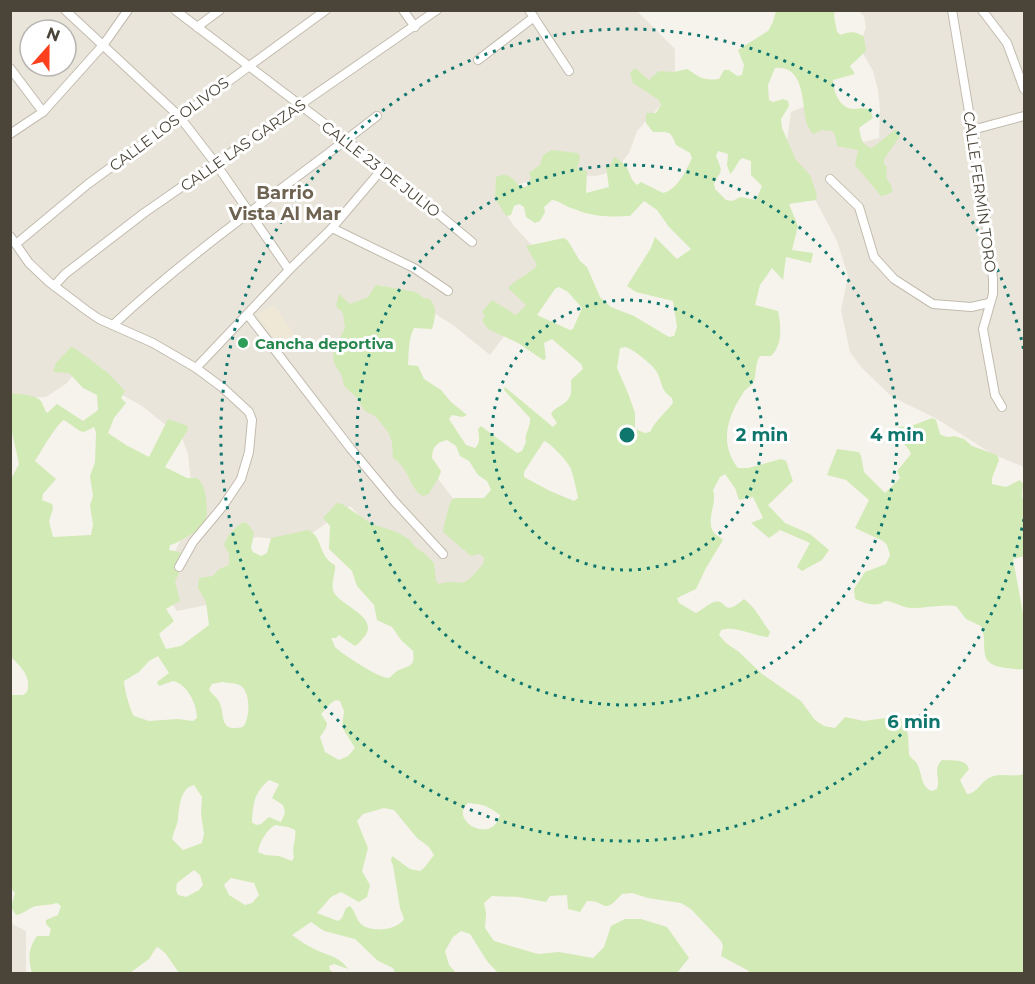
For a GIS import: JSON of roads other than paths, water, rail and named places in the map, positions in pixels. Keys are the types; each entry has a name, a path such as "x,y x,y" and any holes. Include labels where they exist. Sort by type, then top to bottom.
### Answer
{"street":[{"path":"65,10 179,116 216,164 289,270"},
{"path":"10,134 43,112 104,44 128,10"},
{"name":"CALLE 23 DE JULIO","path":"175,10 382,168 472,242"},
{"path":"197,27 220,10"},
{"name":"CALLE LOS OLIVOS","path":"16,244 88,184 326,10"},
{"path":"403,10 415,27"},
{"name":"CALLE LAS GARZAS","path":"54,286 65,274 144,213 437,10"},
{"name":"CALLE FERMÍN TORO","path":"952,10 981,183 993,279 993,294 983,329 995,395 1002,407"},
{"path":"982,10 1006,43 1024,89"},
{"path":"478,60 532,14 569,70"},
{"path":"10,68 43,112"},
{"path":"113,325 249,212 377,116"},
{"path":"972,130 1024,116"},
{"path":"196,368 332,228 382,168"},
{"path":"830,179 859,207 874,257 894,279 933,304 971,307 989,303"},
{"path":"332,228 414,268 448,291"},
{"path":"10,236 28,263 54,286 86,310 196,368 243,405 252,420 249,453 241,479 223,506 193,542 179,567"},
{"path":"248,315 351,449 395,502 443,554"}],"place":[{"name":"Cancha deportiva","path":"243,343"}],"district":[{"name":"Barrio Vista Al Mar","path":"285,203"}]}
